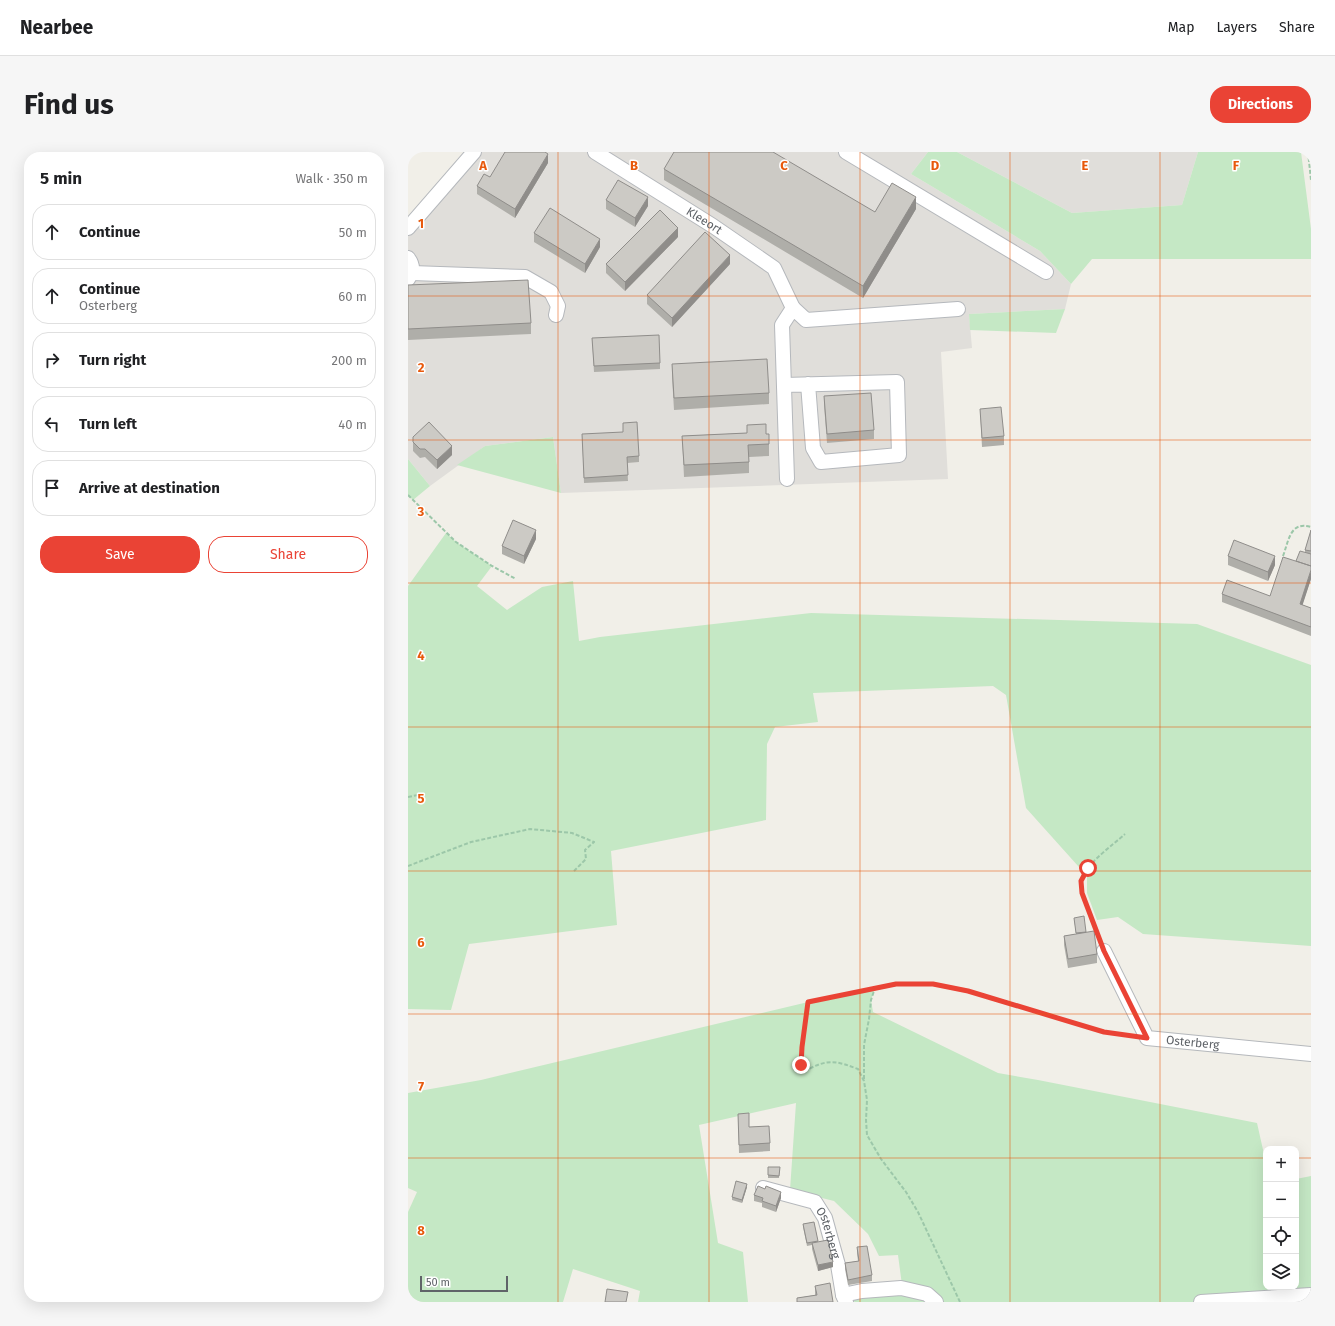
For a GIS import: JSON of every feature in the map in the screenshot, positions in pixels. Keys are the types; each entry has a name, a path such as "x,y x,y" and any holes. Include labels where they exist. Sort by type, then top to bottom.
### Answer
{"street":[{"path":"408,228 474,152"},
{"name":"Kleeort","path":"595,152 713,226 774,268 793,308"},
{"path":"846,152 1046,272"},
{"path":"408,258 412,263 410,276 525,277 551,292 558,306 556,315"},
{"path":"787,479 782,325 793,308 806,320 958,309"},
{"path":"784,385 808,384 897,382 899,455 821,462 813,448 808,384"},
{"path":"1104,951 1147,1038"},
{"name":"Osterberg","path":"1147,1038 1311,1054"},
{"name":"Osterberg","path":"763,1188 815,1202 825,1218 838,1265 845,1299 862,1291 901,1288 927,1294 936,1302"},
{"path":"1201,1302 1311,1297"},
{"path":"1299,1302 1311,1297"}],"path":[{"path":"1308,152 1311,180"},
{"path":"408,495 456,542 492,566 516,579"},
{"path":"1283,556 1294,529 1299,526 1311,527"},
{"path":"408,797 423,794"},
{"path":"408,866 471,842 530,829 572,833 594,842 585,850 586,859 574,871"},
{"path":"1104,951 1082,893 1081,881 1088,868 1125,834"},
{"path":"864,1080 858,1069 839,1062 820,1063 809,1069 801,1065 808,1002 896,984 933,984 968,991 1104,1032 1147,1038"},
{"path":"875,988 870,1000 869,1019 864,1045 867,1135 881,1159 906,1192 918,1212 960,1302"}],"shaded area":[{"path":"482,152 928,152 911,174 1040,251 1071,284 1065,309 969,314 972,348 941,352 948,479 561,493 553,437 485,446 430,486 408,459 408,235"},
{"path":"957,152 1198,152 1182,205 1072,213"}],"green space":[{"path":"928,152 957,152 1072,213 1182,205 1198,152 1301,152 1311,229 1311,259 1092,259 1071,284 1040,251 911,174"},
{"path":"1065,309 1056,333 970,330 969,314"},
{"path":"553,437 561,493 457,465 485,446"},
{"path":"408,459 430,486 413,500 408,495"},
{"path":"446,533 456,542 492,566 477,586 507,610 542,587 573,581 579,641 600,637 811,613 1197,624 1311,665 1311,946 1143,934 1118,917 1097,920 1087,893 1087,876 1026,808 1006,695 993,686 813,693 818,722 775,727 767,744 766,820 611,851 617,925 469,944 451,1010 408,1009 408,586"},
{"path":"875,988 871,1000 873,1012 998,1073 1257,1123 1263,1150 1263,1290 1299,1290 1299,1178 1311,1176 1311,1288 1276,1302 854,1302 855,1298 902,1285 898,1255 879,1256 868,1234 834,1201 790,1190 796,1103 699,1125 718,1243 743,1252 748,1302 638,1302 640,1291 573,1269 563,1302 408,1302 408,1212 417,1192 408,1188 408,1093 481,1080 846,993"}],"building":[{"path":"505,152 545,152 548,154 515,209 477,186 484,174 490,177"},
{"path":"674,152 773,152 875,212 892,183 916,197 863,286 664,169"},
{"path":"618,180 648,197 635,218 606,200"},
{"path":"550,208 600,239 585,264 534,233"},
{"path":"660,210 678,228 625,282 606,264"},
{"path":"705,232 730,255 672,318 647,295"},
{"path":"528,280 531,323 408,329 408,285"},
{"path":"659,335 660,363 594,366 592,338"},
{"path":"767,359 769,393 674,398 672,364"},
{"path":"871,393 874,430 827,434 824,396"},
{"path":"1001,407 1004,436 982,438 980,409"},
{"path":"429,422 452,446 437,460 425,449 420,449 413,442 413,437"},
{"path":"637,422 639,456 627,457 628,475 584,478 582,434 623,432 623,423"},
{"path":"766,424 766,434 769,434 769,444 748,445 749,462 684,465 682,436 747,433 747,425"},
{"path":"513,520 536,530 524,556 502,546"},
{"path":"1311,530 1311,551 1305,550"},
{"path":"1234,540 1275,556 1268,572 1228,556"},
{"path":"1300,551 1311,554 1311,566 1296,561"},
{"path":"1283,557 1311,566 1300,604 1311,608 1311,627 1222,594 1227,580 1270,596"},
{"path":"1084,916 1086,932 1076,933 1074,918"},
{"path":"1094,931 1097,954 1068,959 1064,936"},
{"path":"749,1113 749,1127 769,1126 770,1143 739,1145 738,1114"},
{"path":"768,1167 780,1167 779,1176 768,1175"},
{"path":"736,1181 747,1184 742,1200 732,1197"},
{"path":"758,1186 765,1189 766,1186 781,1192 776,1206 762,1201 763,1198 754,1195"},
{"path":"814,1222 818,1241 807,1243 803,1224"},
{"path":"828,1240 833,1262 818,1265 812,1243"},
{"path":"867,1246 872,1275 848,1280 845,1263 859,1261 857,1247"},
{"path":"830,1283 833,1302 797,1302 797,1298 817,1295 815,1286"},
{"path":"607,1289 628,1292 626,1302 605,1302"}],"route":[{"path":"801,1065 808,1002 846,993 896,984 933,984 968,991 1104,1032 1147,1038 1104,951 1082,893 1081,881 1088,868"}]}
